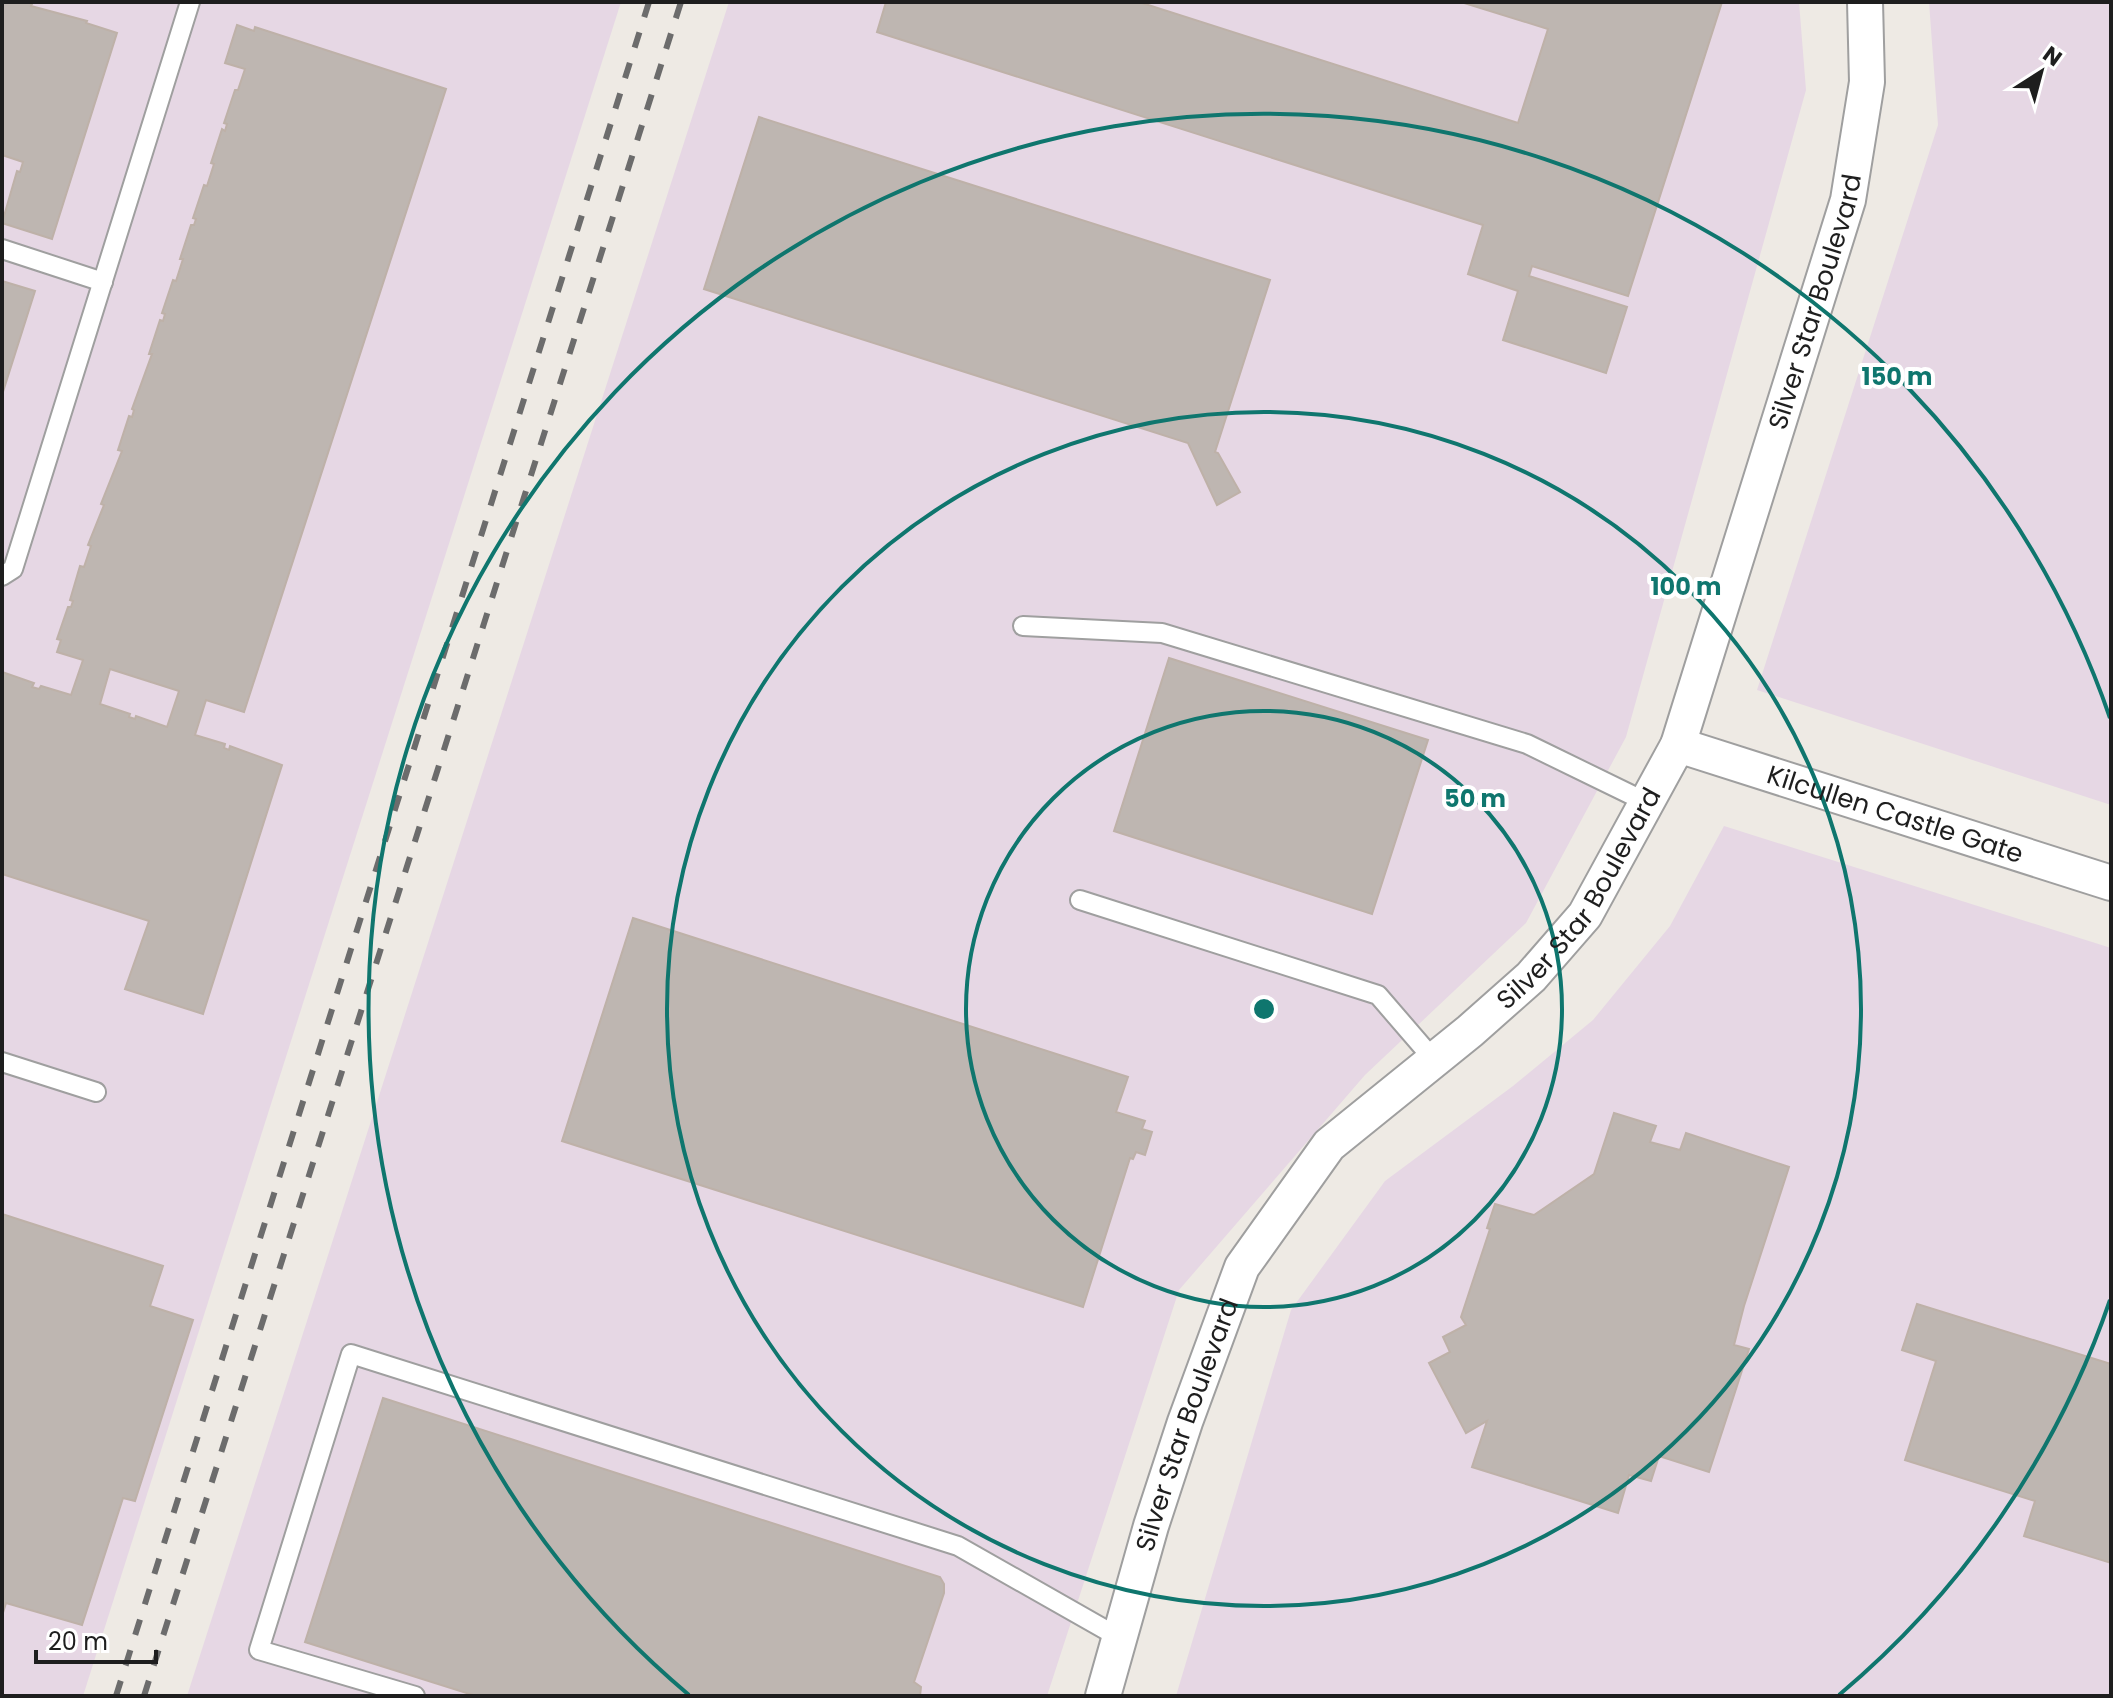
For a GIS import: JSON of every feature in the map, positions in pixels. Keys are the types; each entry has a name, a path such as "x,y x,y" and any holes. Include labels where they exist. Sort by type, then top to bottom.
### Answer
{"street":[{"name":"Silver Star Boulevard","path":"1103,1696 1151,1526 1242,1267 1329,1145 1531,977 1585,915 1678,745 1848,200 1867,82 1865,2"},
{"name":"Kilcullen Castle Gate","path":"1678,745 2111,883"}],"lane":[{"path":"2,576 13,569 190,2"},
{"path":"2,249 103,282"},
{"path":"1023,626 1162,633 1527,744 1648,803"},
{"path":"1080,900 1378,995 1434,1060"},
{"path":"2,1062 96,1092"},
{"path":"415,1696 259,1650 351,1354 958,1546 1120,1638"}],"shaded area":[{"path":"2,2 621,2 83,1696 2,1696"},
{"path":"729,2 1799,2 1806,90 1626,737 1526,923 1365,1075 1179,1290 1047,1696 187,1696"},
{"path":"1929,2 2111,2 2111,805 1757,690 1938,125"},
{"path":"1724,826 2111,948 2111,1696 1176,1696 1291,1310 1385,1181 1513,1086 1593,1020 1670,926"}],"building":[{"path":"2,2 27,2 31,6 87,21 117,33 52,239 2,223 17,171 20,172 23,162 2,155"},
{"path":"886,2 1139,2 1518,123 1548,29 1461,2 1722,2 1628,296 1532,266 1529,276 1627,307 1606,373 1503,340 1518,291 1468,274 1483,225 877,32"},
{"path":"237,25 254,31 255,27 446,89 244,712 206,700 195,735 225,744 224,748 229,750 230,746 282,765 203,1014 125,989 149,921 2,874 2,672 34,683 32,687 39,689 41,686 71,695 83,660 57,652 61,640 57,639 73,601 70,600 80,566 84,567 91,546 88,545 104,505 101,504 122,451 118,450 129,416 132,417 160,320 163,321 165,314 162,313 173,280 176,281 183,259 180,259 191,225 196,219 193,218 204,185 207,186 222,129 225,131 227,124 224,123 245,69 225,63","holes":["110,669 179,691 167,727 136,716 135,719 129,717 130,714 100,704"]},
{"path":"759,117 1270,280 1215,452 1240,492 1217,505 1188,443 704,289"},
{"path":"2,281 35,291 2,395"},
{"path":"1169,658 1428,740 1372,914 1114,831"},
{"path":"633,918 1128,1077 1116,1112 1145,1121 1142,1129 1152,1132 1145,1155 1136,1152 1133,1159 1130,1158 1083,1307 562,1141"},
{"path":"1614,1113 1656,1126 1650,1142 1680,1150 1686,1133 1789,1167 1744,1306 1734,1345 1749,1349 1709,1472 1659,1456 1651,1481 1629,1475 1618,1513 1472,1467 1487,1421 1466,1433 1429,1363 1450,1352 1443,1337 1466,1325 1461,1317 1490,1229 1487,1228 1495,1204 1534,1215 1594,1174"},
{"path":"2,1214 163,1266 150,1306 193,1320 135,1501 123,1498 82,1625 6,1603 2,1616"},
{"path":"1917,1304 2111,1364 2111,1563 2024,1536 2035,1501 1905,1460 1936,1361 1902,1350"},
{"path":"383,1398 940,1577 944,1593 914,1682 921,1687 920,1696 476,1696 305,1642"}],"railway":[{"path":"116,1696 649,2"},
{"path":"144,1696 681,2"}]}
